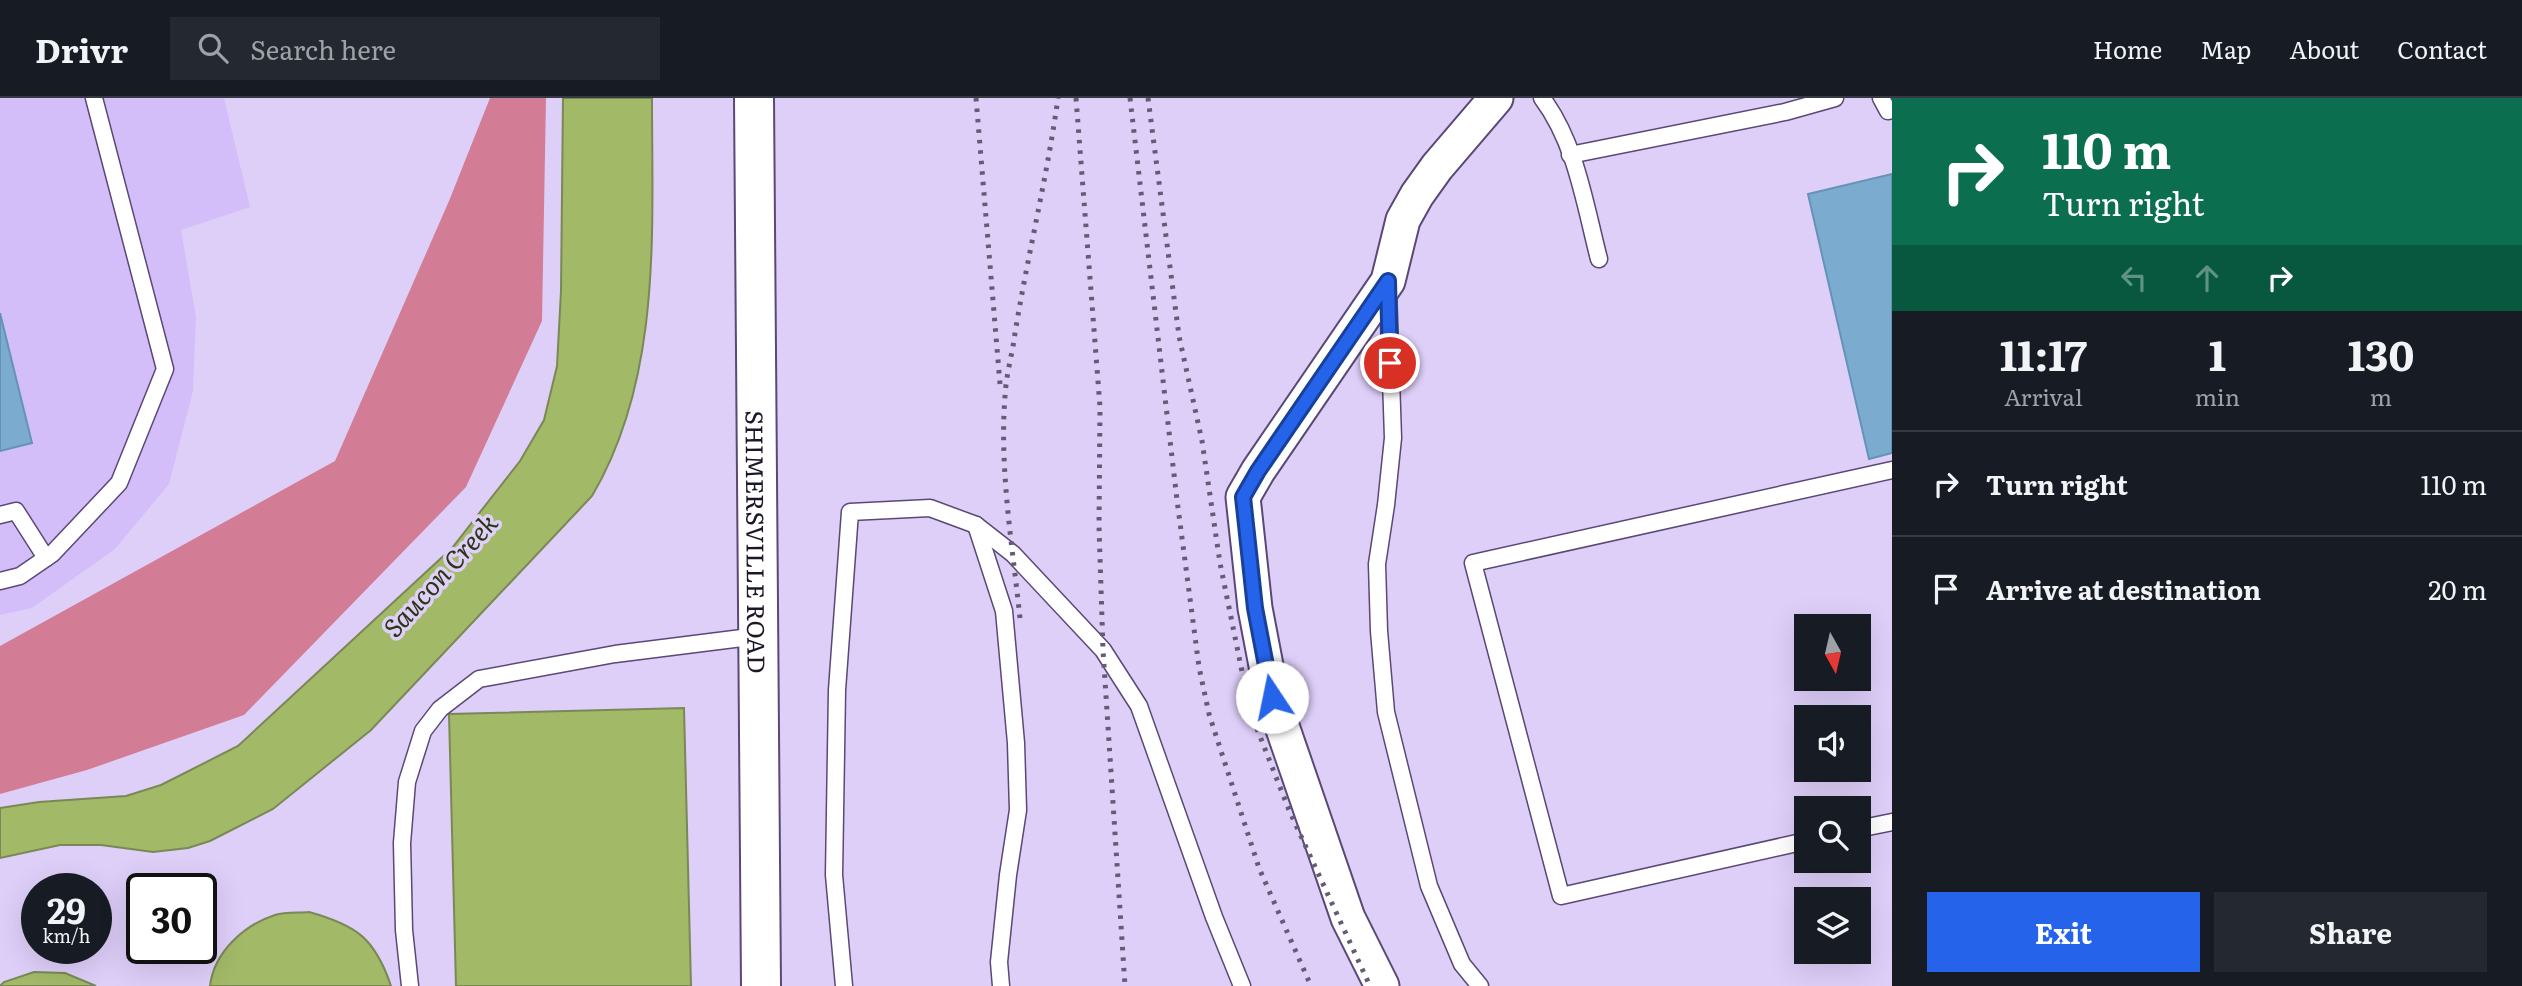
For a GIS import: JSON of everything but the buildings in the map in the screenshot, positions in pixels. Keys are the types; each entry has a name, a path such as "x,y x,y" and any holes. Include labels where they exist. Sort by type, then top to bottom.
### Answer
{"street":[{"name":"SHIMERSVILLE ROAD","path":"754,98 761,986"},
{"path":"1382,986 1348,918 1272,697 1255,608 1243,497 1388,281 1403,220 1417,195 1437,167 1496,98"}],"lane":[{"path":"0,581 20,576 46,558 119,483 165,369 94,98"},
{"path":"1542,98 1557,118 1581,186 1599,260"},
{"path":"1570,155 1785,112 1835,98"},
{"path":"1881,98 1888,111 1892,110"},
{"path":"1388,281 1393,438 1377,564 1378,631 1385,712 1429,887 1462,964 1480,986"},
{"path":"1794,844 1560,896 1473,563 1892,470"},
{"path":"844,986 834,875 837,690 850,512 930,508 976,525 1013,554 1103,650 1139,706 1214,917 1242,986"},
{"path":"0,514 16,510 46,558"},
{"path":"976,525 1004,611 1016,743 1018,810 999,962 1001,986"},
{"path":"410,986 403,918 402,843 407,782 424,731 440,709 479,679 615,654 758,636"},
{"path":"1871,826 1892,822"}],"shaded area":[{"path":"0,98 224,98 250,207 181,230 196,317 193,391 169,484 115,549 32,608 0,615"},
{"path":"490,98 546,98 542,321 466,487 244,715 87,770 0,794 0,646 335,461 449,201"}],"water":[{"name":"Saucon Creek","path":"563,98 652,98 651,251 642,353 631,402 615,450 592,496 371,730 273,809 210,841 188,848 153,852 101,845 60,845 0,858 0,808 39,802 126,796 161,785 238,746 452,548 520,461 544,420 557,366 561,291"},
{"path":"684,708 691,986 456,986 449,714"},
{"path":"309,912 351,928 362,936 378,956 391,986 210,986 217,962 232,942 263,920 287,913"},
{"path":"34,972 65,973 96,986 0,986 4,982"}],"railway":[{"path":"976,98 1000,384"},
{"path":"1020,618 1005,473 1006,385 1058,98"},
{"path":"1076,98 1100,407 1099,526 1103,650 1125,986"},
{"path":"1130,98 1199,667 1209,714 1259,868 1311,986"},
{"path":"1148,98 1179,336 1202,441 1220,563 1250,711 1289,810 1370,986"}],"route":[{"path":"1272,697 1255,608 1243,497 1388,281 1390,363"}]}
